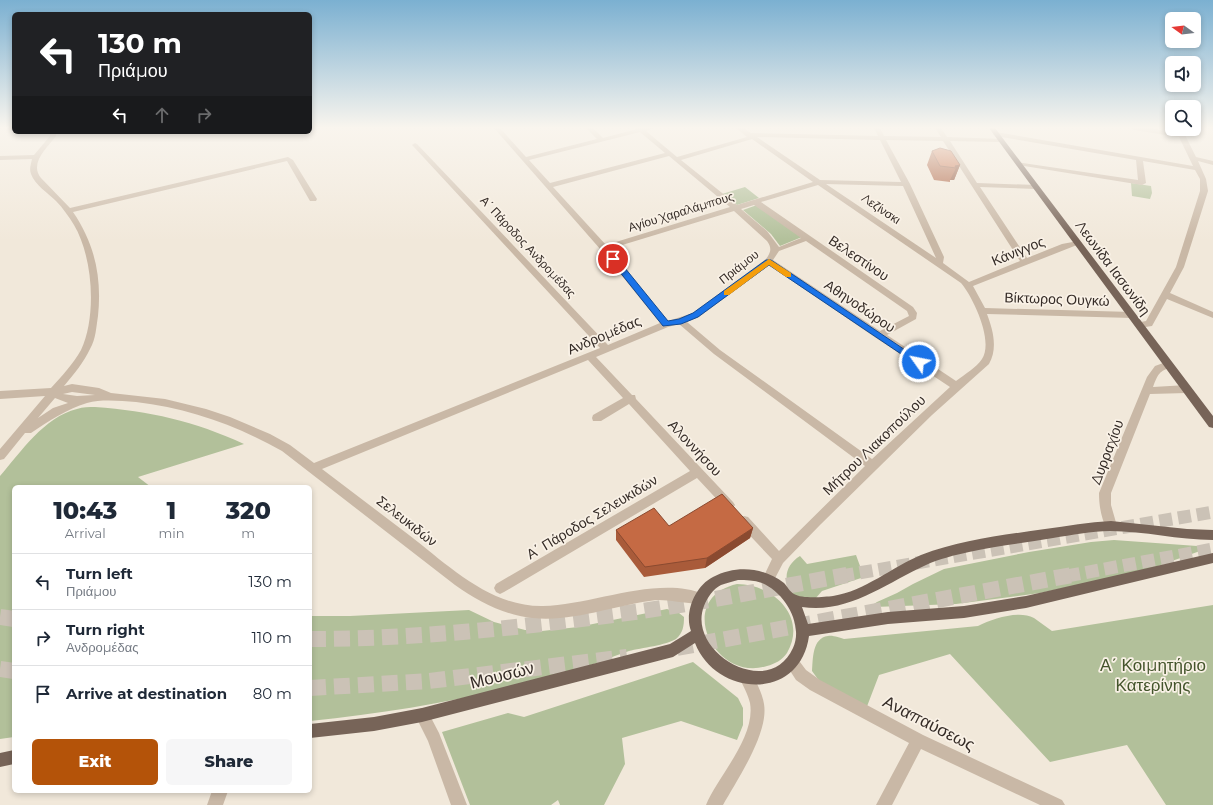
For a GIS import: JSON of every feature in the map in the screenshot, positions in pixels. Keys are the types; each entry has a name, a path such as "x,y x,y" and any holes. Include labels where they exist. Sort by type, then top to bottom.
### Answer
{"main road":[{"name":"Λεωνίδα Ιασωνίδη","path":"1020,166 1213,424"},
{"path":"792,600 809,604 841,600 859,595 922,560 974,545 1086,527 1111,526 1188,535 1213,535"},
{"path":"803,631 825,626 888,618 964,612 1026,602 1213,558"},
{"path":"748,574 768,580 781,589 792,600 798,610 803,631 801,648 792,663 783,671 772,676 759,678 746,677 721,667 711,658 703,647 698,635 695,622 696,609 700,598 712,584 729,575 748,574"},
{"name":"Μουσών","path":"312,731 374,724 422,715 673,650 698,635"},
{"path":"0,760 12,757"}],"street":[{"path":"0,456 72,371 88,345 91,336 96,288 92,256 88,245 68,211 53,193 36,178 35,166"},
{"path":"68,211 260,166"},
{"path":"293,166 313,199"},
{"name":"Α΄ Πάροδος Ανδρομέδας","path":"434,166 606,349"},
{"name":"Ανδρομέδας","path":"313,468 666,324 604,248 531,166"},
{"path":"549,186 637,166"},
{"name":"Πριάμου","path":"666,324 681,321 696,315 769,261 775,252 774,245 768,237 684,166"},
{"name":"Λεζίνσκι","path":"795,166 939,263 968,285"},
{"path":"896,166 940,257 939,263"},
{"path":"962,166 1025,262"},
{"path":"1035,166 1142,182 1140,166"},
{"path":"1139,325 1149,324 1180,267 1202,196 1204,185 1199,168 1184,166"},
{"name":"Αγίου Χαραλάμπους","path":"604,248 820,182 906,184"},
{"path":"975,185 1036,187"},
{"name":"Βελεστίνου","path":"755,202 910,309 913,313 913,317 879,336"},
{"path":"775,248 780,249 806,238"},
{"name":"Κάνιγγος","path":"968,285 1065,246 1078,243"},
{"name":"Αθηνοδώρου","path":"769,261 879,336 956,386"},
{"name":"Μήτρου Λιακοπούλου","path":"768,580 779,559 871,465 956,386 980,367 987,357 990,347 989,335 982,311 968,285"},
{"path":"1166,295 1213,315"},
{"name":"Βίκτωρος Ουγκώ","path":"982,311 1132,316"},
{"path":"681,321 717,352 871,465"},
{"name":"Αλοννήσου","path":"590,356 631,398 779,559"},
{"name":"Δυρραχίου","path":"1111,526 1107,516 1105,493 1152,377 1157,368 1169,365"},
{"name":"Σελευκιδών","path":"53,392 72,388 99,392 109,396"},
{"path":"1147,391 1187,389"},
{"path":"0,395 53,392"},
{"name":"Σελευκιδών","path":"53,392 59,397 66,399 109,396 173,404 199,410 237,422 286,448 459,581 480,594 503,605 537,613 560,612 658,594 700,598"},
{"path":"10,444 40,421 63,409 92,398"},
{"path":"597,418 631,398"},
{"name":"Α΄ Πάροδος Σελευκιδών","path":"500,588 698,472"},
{"name":"Αναπαύσεως","path":"792,663 801,675 815,685 918,740 1057,805"},
{"path":"714,805 750,740 756,722 757,706 746,677"},
{"path":"422,715 434,738 459,805"},
{"path":"884,805 918,740"},
{"path":"215,805 216,793"},
{"path":"215,805 219,793"}],"green space":[{"path":"1131,183 1151,186 1152,193 1150,199 1132,196"},
{"path":"745,187 759,198 737,205 722,194"},
{"path":"757,205 802,237 780,246 771,234 743,210"},
{"path":"84,407 134,411 171,418 207,429 244,444 138,477 148,485 12,485 12,737 0,739 0,476 25,446 44,427 65,413"},
{"path":"1114,540 1197,546 1201,549 1200,551 1144,571 1040,593 956,604 874,607 874,604 877,602 944,569 1029,552 1091,542"},
{"path":"856,555 864,577 822,591 815,599 801,598 793,595 788,584 787,575 789,567 800,556 807,564"},
{"path":"737,584 750,585 774,596 790,615 793,627 792,640 787,653 776,663 767,666 748,668 731,662 718,651 708,637 705,621 707,606 718,593"},
{"name":"Α΄ Κοιμητήριο Κατερίνης","path":"1213,605 1213,805 1166,805 1127,745 1050,762 950,654 879,675 866,709 820,682 812,671 813,655 816,645 823,638 828,636 844,639 978,626 998,618 1013,615 1034,618 1052,631"},
{"path":"667,609 679,613 684,617 682,632 672,641 629,651 575,670 510,688 444,702 377,713 312,721 312,616 350,616 469,610 494,622 525,630 542,631 578,627"},
{"path":"693,662 738,698 743,708 743,725 737,740 681,721 622,738 625,764 604,805 560,805 558,800 551,805 470,805 442,732 508,713 524,717"}],"building":[{"path":"940,166 957,166 955,166 956,168"},
{"path":"722,494 753,528 707,558 645,567 616,530 654,508 669,526"}],"tunnel":[{"path":"841,576 1213,512"},
{"path":"1067,576 1213,549"},
{"path":"312,639 426,635 543,624 677,606 847,575"},
{"path":"677,648 1072,575"},
{"path":"0,617 12,619"},
{"path":"312,688 429,681 627,657"},
{"path":"0,669 12,671"}],"slow traffic":[{"path":"726,293 769,261 789,275"}],"route":[{"path":"613,259 666,324 681,321 696,315 769,261 919,362"}]}
